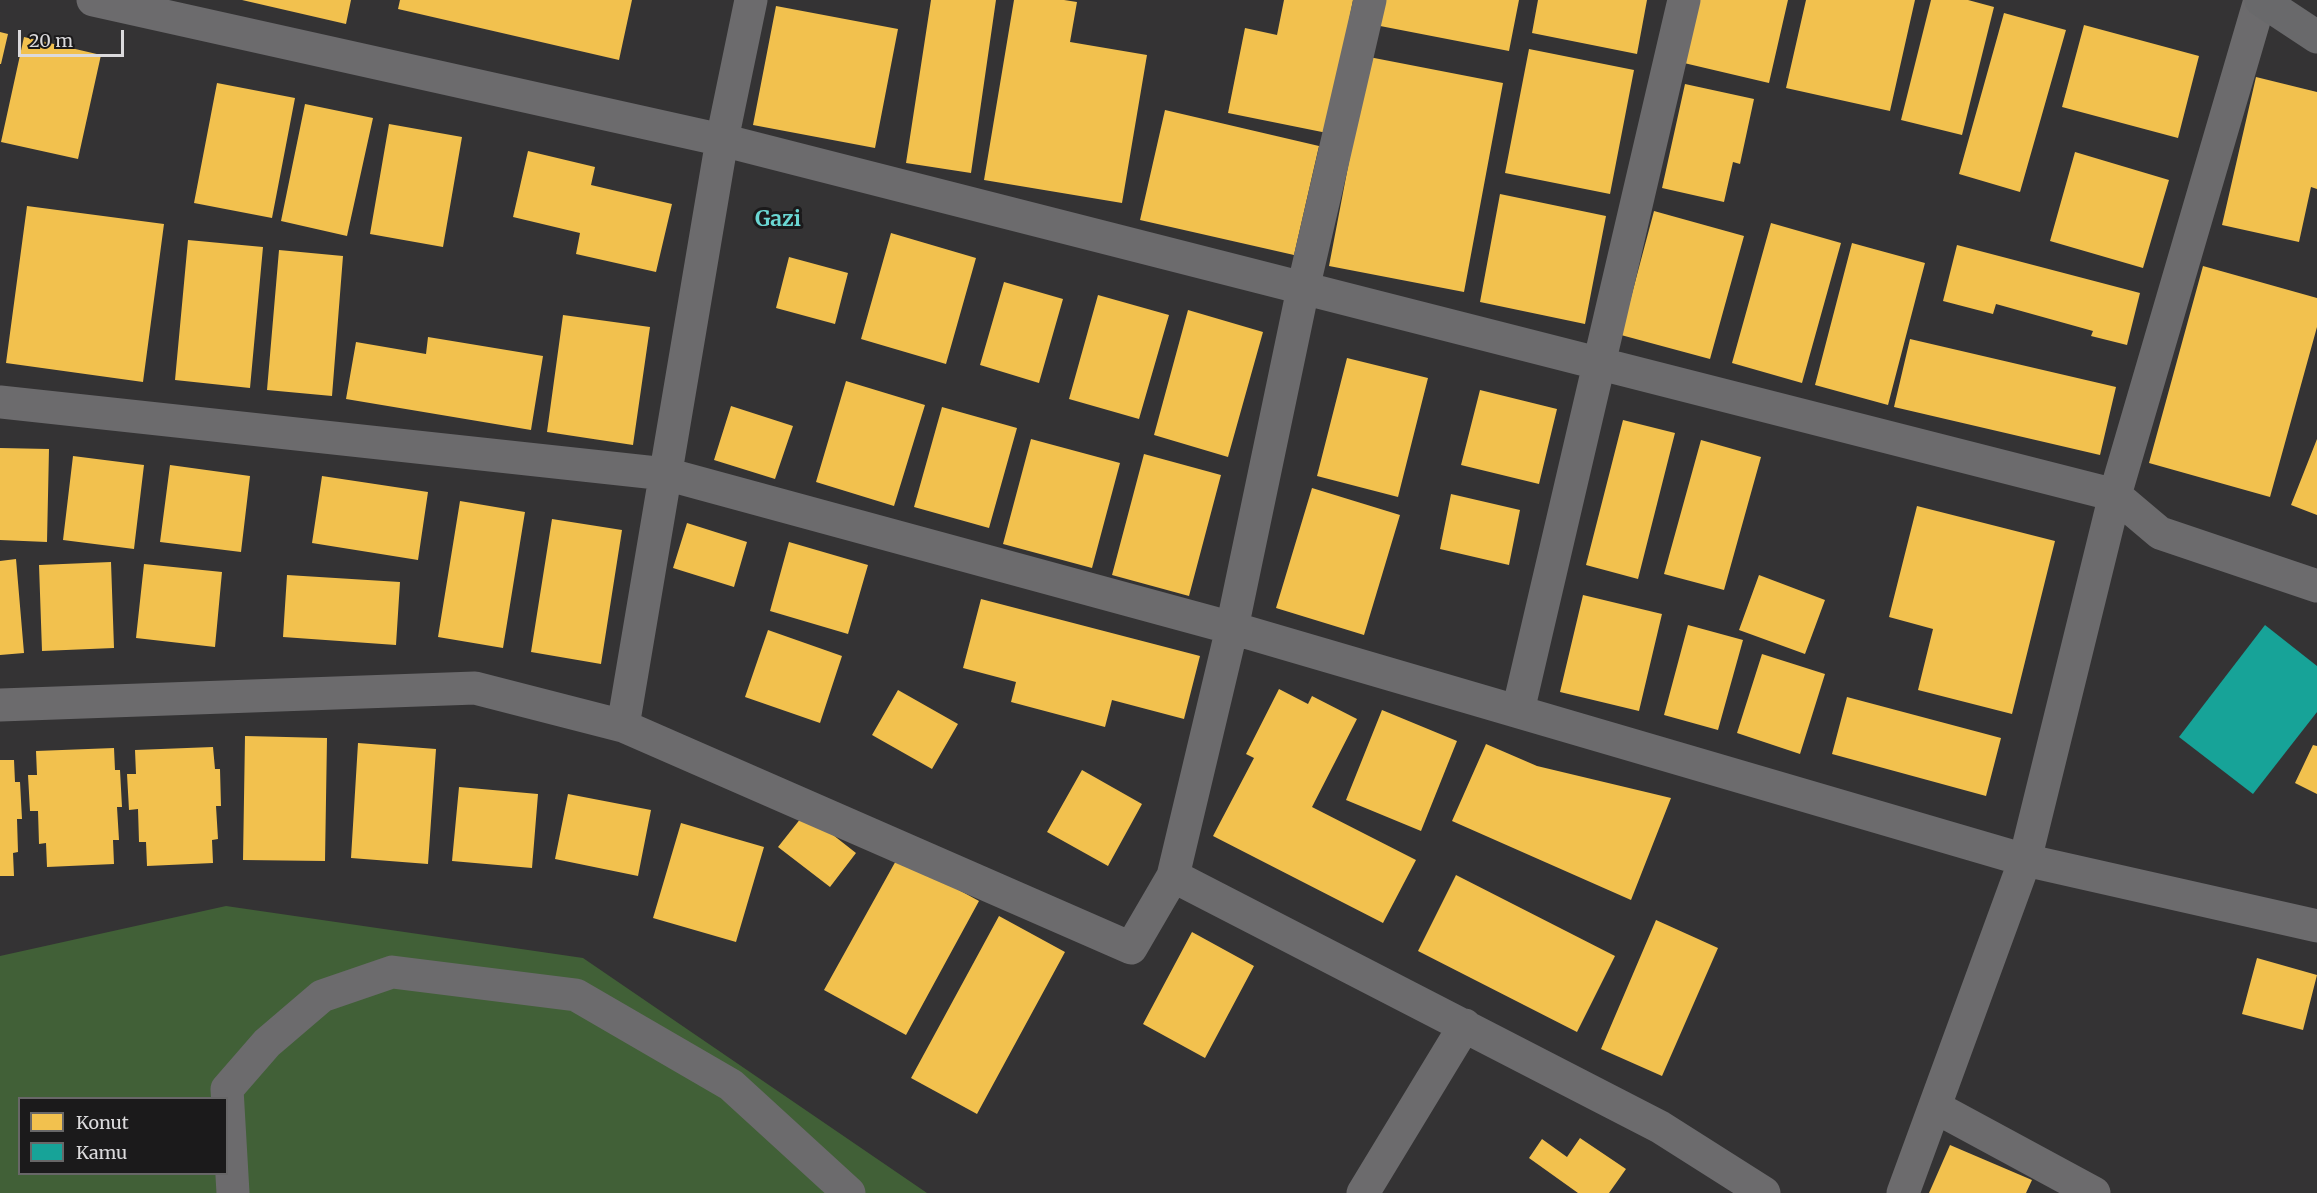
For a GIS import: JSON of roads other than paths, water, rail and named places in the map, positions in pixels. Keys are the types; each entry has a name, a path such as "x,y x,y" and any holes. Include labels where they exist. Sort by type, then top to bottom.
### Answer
{"street":[{"path":"93,0 722,140 2115,495 2160,532 2317,586"},
{"path":"622,726 722,140 751,0"},
{"path":"0,705 475,688 622,726 1131,948 1173,876 1232,628 1304,289 1370,0"},
{"path":"1518,711 1684,0"},
{"path":"2261,0 2317,14"},
{"path":"2261,0 2317,37"},
{"path":"1903,1193 2025,860 2115,495 2261,0"},
{"path":"0,402 666,474 1232,628 2025,860 2317,926"},
{"path":"1173,876 1660,1127 1731,1184 1764,1193"},
{"path":"227,1097 227,1089 267,1043 322,996 392,972 576,995 731,1085 849,1193"},
{"path":"1363,1193 1465,1025"},
{"path":"228,1106 233,1193"},
{"path":"1935,1107 2094,1193"}],"district":[{"name":"Gazi","path":"778,220"}]}
